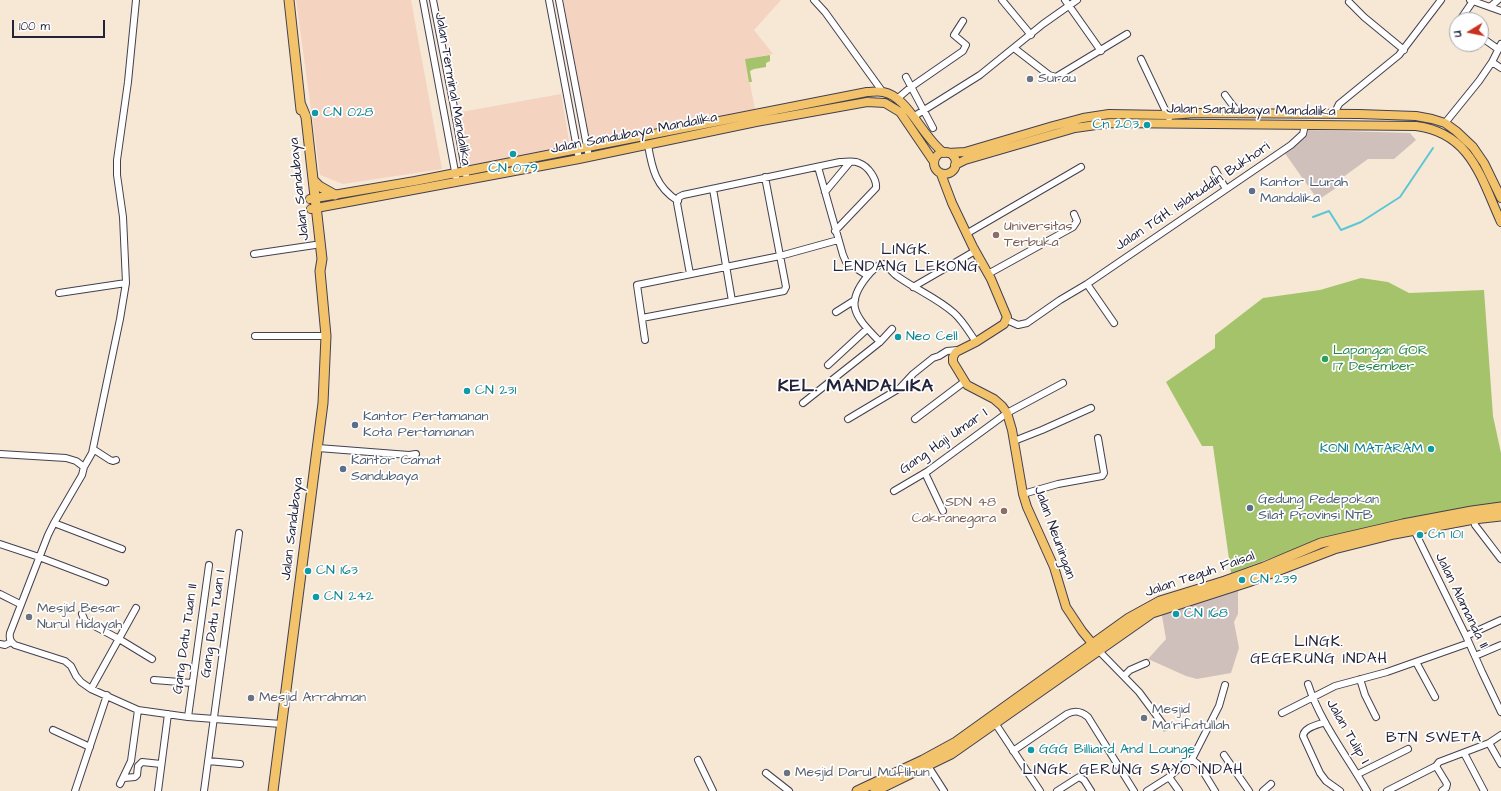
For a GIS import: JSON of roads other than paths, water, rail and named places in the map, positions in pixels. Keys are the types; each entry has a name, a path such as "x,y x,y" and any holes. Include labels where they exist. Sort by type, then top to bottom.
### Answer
{"highway":[{"name":"Jalan Sandubaya","path":"289,0 302,105 306,117 313,180 312,198"},
{"name":"Jalan Sandubaya","path":"273,791 318,448 324,384 326,336 320,270 316,259 312,198 301,118 302,105"},
{"path":"313,180 319,186 335,195"},
{"name":"Jalan Sandubaya","path":"313,209 322,259 320,270"},
{"name":"Jalan Teguh Faisal","path":"857,791 950,746 993,720 1095,647 1129,618 1144,608 1160,601 1245,574 1321,543 1359,533 1412,526 1473,515 1501,507"},
{"name":"Jalan Teguh Faisal","path":"1473,515 1501,516"},
{"name":"Jalan Teguh Faisal","path":"1095,647 1162,609 1248,582 1334,549 1361,543 1412,526"},
{"path":"1359,533 1361,543"},
{"name":"Jalan Teguh Faisal","path":"880,790 951,754 993,720"}],"main road":[{"path":"312,198 455,174 748,115 867,92 882,91 898,98 931,142 952,156 955,165 954,169 946,174 941,174"},
{"path":"829,100 831,109"},
{"name":"Jalan Sandubaya Mandalika","path":"313,209 579,159 867,102 880,102 890,105 904,117 934,162"},
{"path":"964,382 953,359 954,355 958,350 976,342 1004,324 1007,320 1007,315 988,274 966,234 941,174 935,167 934,162 939,154 965,152 1029,132 1083,118 1109,114 1168,115 1196,113 1416,116 1432,119 1445,124 1456,131 1473,147 1484,163 1501,198"},
{"path":"1317,114 1317,125"},
{"path":"748,115 750,124"},
{"name":"Jalan Sandubaya Mandalika","path":"955,165 965,160 1089,125 1128,122 1416,126 1432,129 1456,141 1472,161 1501,222"},
{"name":"Jalan Neuningan","path":"964,382 971,388 994,399 1007,413 1011,424 1023,494 1030,514 1056,574 1064,603 1095,647"}],"street":[{"path":"136,0 128,82 117,160 117,175 123,217 126,283 120,319 93,449 84,466 82,475 54,523 39,557 9,638 16,646 63,660 71,666 78,679 91,689 138,710 188,717 281,724"},
{"name":"Jalan Terminal Mandalika","path":"423,0 457,182"},
{"path":"433,0 467,180"},
{"path":"548,0 579,159"},
{"path":"559,0 589,157"},
{"path":"814,0 825,12 882,91"},
{"path":"1011,0 1003,2 1031,35"},
{"path":"913,117 980,75 1031,35 1067,3 1077,0"},
{"path":"1334,114 1339,104 1404,50 1441,0"},
{"path":"1464,12 1471,0 1501,11"},
{"path":"1490,7 1498,0"},
{"path":"1349,2 1364,17 1404,50"},
{"path":"1067,3 1101,50"},
{"path":"898,98 911,87 964,51 966,45 954,35 963,21"},
{"path":"1014,48 1047,74 1054,77 1060,76 1127,34"},
{"path":"1445,124 1492,62 1500,46 1489,41"},
{"path":"1141,59 1171,123"},
{"path":"1492,62 1501,68"},
{"path":"906,77 934,128"},
{"path":"1225,95 1239,114"},
{"name":"Jalan TGH. Islahuddin Bukhori","path":"1007,320 1018,325 1027,323 1060,300 1087,284 1295,142 1303,134 1305,125"},
{"path":"648,145 655,176 670,196 678,201 690,274"},
{"path":"825,192 850,162"},
{"path":"678,201 683,195 765,177 818,167 859,162 874,179 876,188 835,231"},
{"path":"818,167 835,231 846,262 865,274"},
{"path":"966,234 1081,167"},
{"path":"1215,170 1226,189"},
{"path":"642,318 785,290 786,285 765,177"},
{"path":"713,189 732,301"},
{"path":"988,274 1073,228 1077,221 1074,214"},
{"path":"645,340 637,285 780,256 838,240"},
{"path":"254,254 315,245"},
{"path":"913,287 975,251"},
{"path":"880,342 857,317 855,300 858,292 868,277 879,265 883,264 894,275 954,313 976,342"},
{"path":"59,293 126,283"},
{"path":"1087,284 1114,323"},
{"path":"836,312 855,300"},
{"path":"828,365 867,329"},
{"path":"803,404 880,342 892,329"},
{"path":"255,336 326,336"},
{"path":"848,419 900,388 913,374 933,358 947,351 958,350"},
{"path":"915,419 964,382"},
{"name":"Gang Haji Umar I","path":"894,490 925,473 1007,413 1063,383"},
{"path":"1014,441 1091,408"},
{"path":"1023,494 1058,484 1102,476 1104,473 1098,438"},
{"path":"318,448 416,454"},
{"path":"93,449 112,461 116,460"},
{"path":"2,454 66,458 76,461 84,466"},
{"path":"925,473 943,511"},
{"path":"1473,515 1476,525 1501,560"},
{"path":"54,523 122,549"},
{"name":"Jalan Alamanda II","path":"1412,526 1466,636 1501,712"},
{"name":"Gang Datu Tuan I","path":"204,791 238,533"},
{"path":"0,544 105,582"},
{"name":"Gang Datu Tuan II","path":"188,717 209,565"},
{"path":"0,594 18,603"},
{"path":"91,689 136,608"},
{"path":"82,614 85,621 152,659"},
{"path":"1466,636 1501,620"},
{"path":"0,644 5,645 11,642"},
{"path":"1282,713 1335,686 1416,662 1469,643"},
{"path":"1475,656 1501,645"},
{"path":"1095,647 1149,704 1165,727"},
{"path":"1416,662 1435,697"},
{"path":"1124,676 1130,670 1146,663"},
{"path":"1360,679 1365,695 1376,717"},
{"path":"154,680 192,684"},
{"name":"Jalan Tulip I","path":"1308,684 1312,697 1367,791"},
{"path":"1147,791 1169,777 1186,762 1191,760 1219,706 1225,685"},
{"path":"75,791 107,696"},
{"path":"120,784 131,761 138,710"},
{"path":"1013,751 1069,712 1082,712 1088,716 1134,791"},
{"path":"158,791 168,714"},
{"path":"993,720 1040,791"},
{"path":"1326,722 1306,730 1303,736 1320,774 1326,781 1340,791"},
{"path":"53,730 90,747"},
{"path":"1387,791 1436,766 1443,760 1488,743 1501,735"},
{"path":"1488,743 1501,764"},
{"path":"1358,774 1408,749"},
{"path":"1464,753 1484,791"},
{"path":"1224,755 1249,791"},
{"path":"208,760 240,764"},
{"path":"698,760 713,791"},
{"path":"1191,760 1198,763 1215,791"},
{"path":"124,778 135,777 137,775 138,766 142,762 161,764"},
{"path":"928,766 944,791"},
{"path":"1436,766 1447,784 1446,788 1442,791"},
{"path":"766,773 789,791"},
{"path":"1057,791 1079,777 1084,780 1091,791"},
{"path":"1169,777 1178,791"},
{"path":"1263,791 1271,784"}],"waterway":[{"path":"1313,217 1329,211 1341,230 1361,222 1400,197 1433,148"}],"place":[{"name":"Surau","path":"1030,79"},
{"name":"CN 028","path":"315,113"},
{"name":"Cn 203","path":"1147,125"},
{"name":"CN 079","path":"513,154"},
{"name":"Kantor Lurah Mandalika","path":"1252,191"},
{"name":"Universitas Terbuka","path":"996,235"},
{"name":"Neo Cell","path":"898,337"},
{"name":"Lapangan GOR 17 Desember","path":"1325,359"},
{"name":"CN 231","path":"467,391"},
{"name":"Kantor Pertamanan Kota Pertamanan","path":"355,425"},
{"name":"KONI MATARAM","path":"1431,449"},
{"name":"Kantor Camat Sandubaya","path":"343,469"},
{"name":"Gedung Pedepokan Silat Provinsi NTB","path":"1250,508"},
{"name":"SDN 48 Cakranegara","path":"1004,511"},
{"name":"Cn 101","path":"1420,535"},
{"name":"CN 163","path":"308,571"},
{"name":"CN 239","path":"1242,580"},
{"name":"CN 242","path":"316,597"},
{"name":"CN 168","path":"1176,614"},
{"name":"Mesjid Besar Nurul Hidayah","path":"29,617"},
{"name":"Mesjid Arrahman","path":"251,698"},
{"name":"Mesjid Ma'rifatullah","path":"1144,718"},
{"name":"GGG Billiard And Lounge","path":"1031,750"},
{"name":"Mesjid Darul Muflihun","path":"787,773"}],"district":[{"name":"LINGK. LENDANG LEKONG","path":"906,260"},
{"name":"KEL. MANDALIKA","path":"856,387"},
{"name":"LINGK. GEGERUNG INDAH","path":"1319,652"},
{"name":"BTN SWETA","path":"1434,739"},
{"name":"LINGK. GERUNG SAYO INDAH","path":"1133,771"}]}
